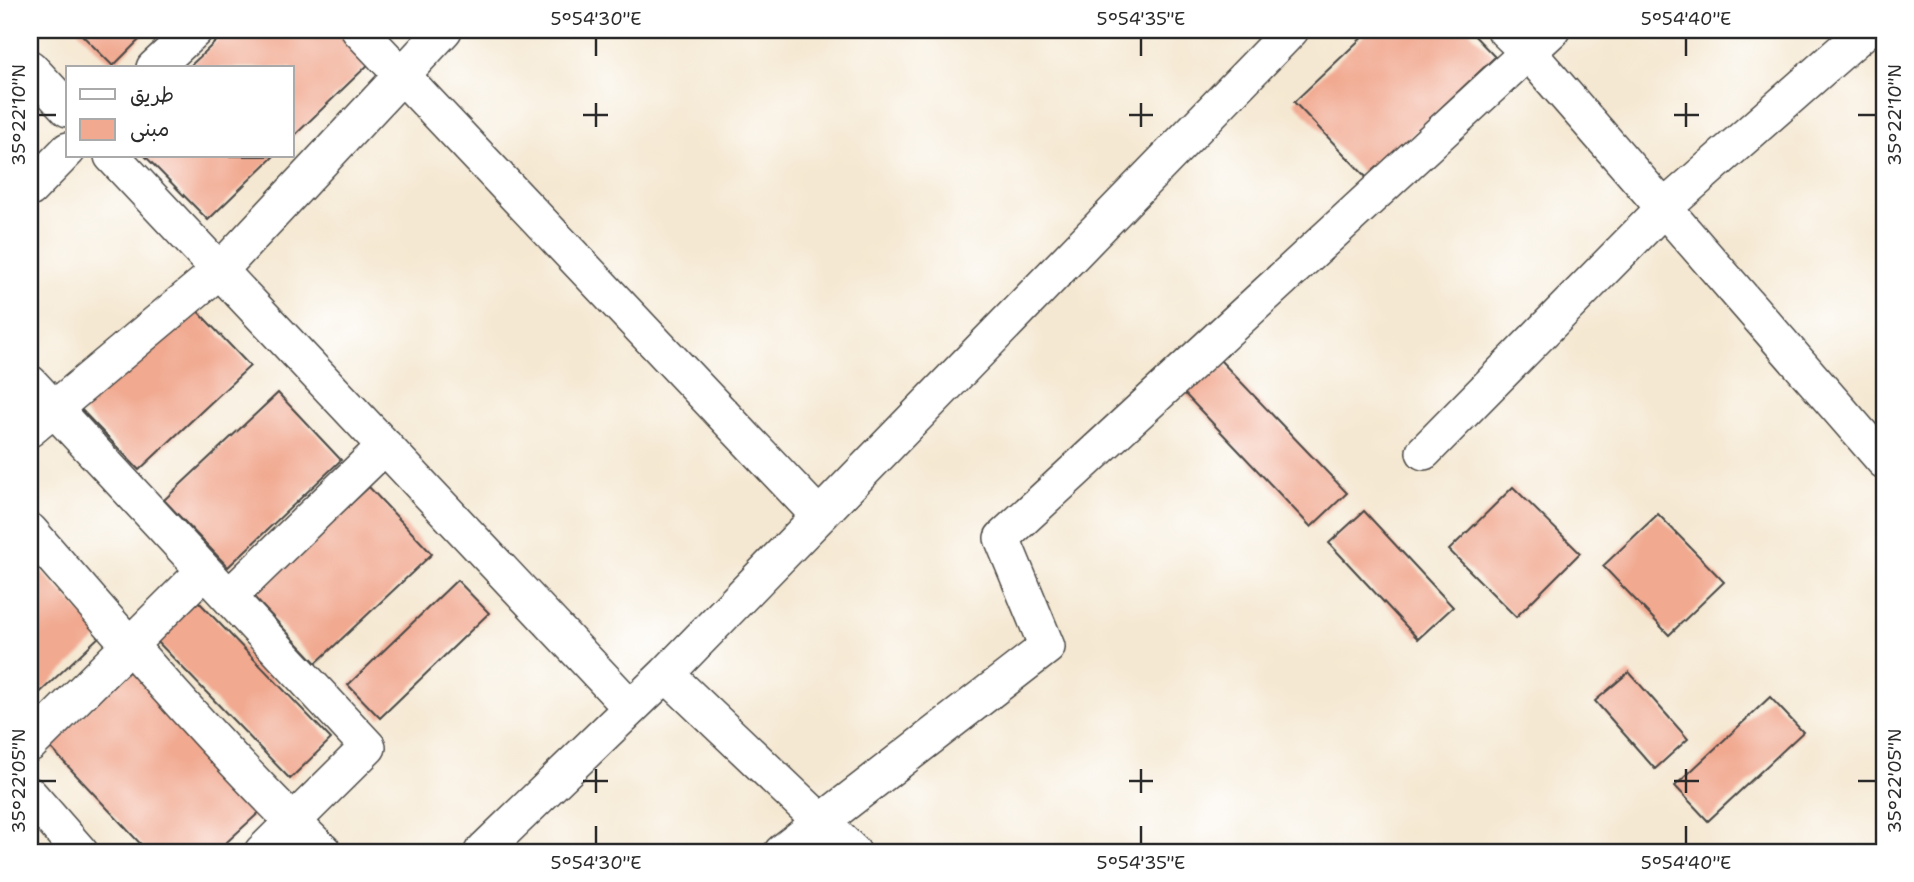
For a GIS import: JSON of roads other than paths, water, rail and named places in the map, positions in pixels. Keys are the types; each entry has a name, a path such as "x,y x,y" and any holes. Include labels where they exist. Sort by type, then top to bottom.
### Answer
{"street":[{"path":"156,66 195,30"},
{"path":"359,30 819,516"},
{"path":"42,419 220,270 444,30"},
{"path":"482,852 666,674 1291,30"},
{"path":"1424,452 1664,208 1866,30"},
{"path":"782,852 1047,647 1002,538 1528,37 1664,208 1884,461"},
{"path":"30,68 66,107"},
{"path":"30,189 66,152"},
{"path":"114,158 631,708"},
{"path":"30,383 42,419 204,571 368,747 262,852"},
{"path":"229,597 385,446"},
{"path":"30,531 129,645 324,852"},
{"path":"30,744 204,571"},
{"path":"666,674 853,852"},
{"path":"30,795 80,852"}]}
